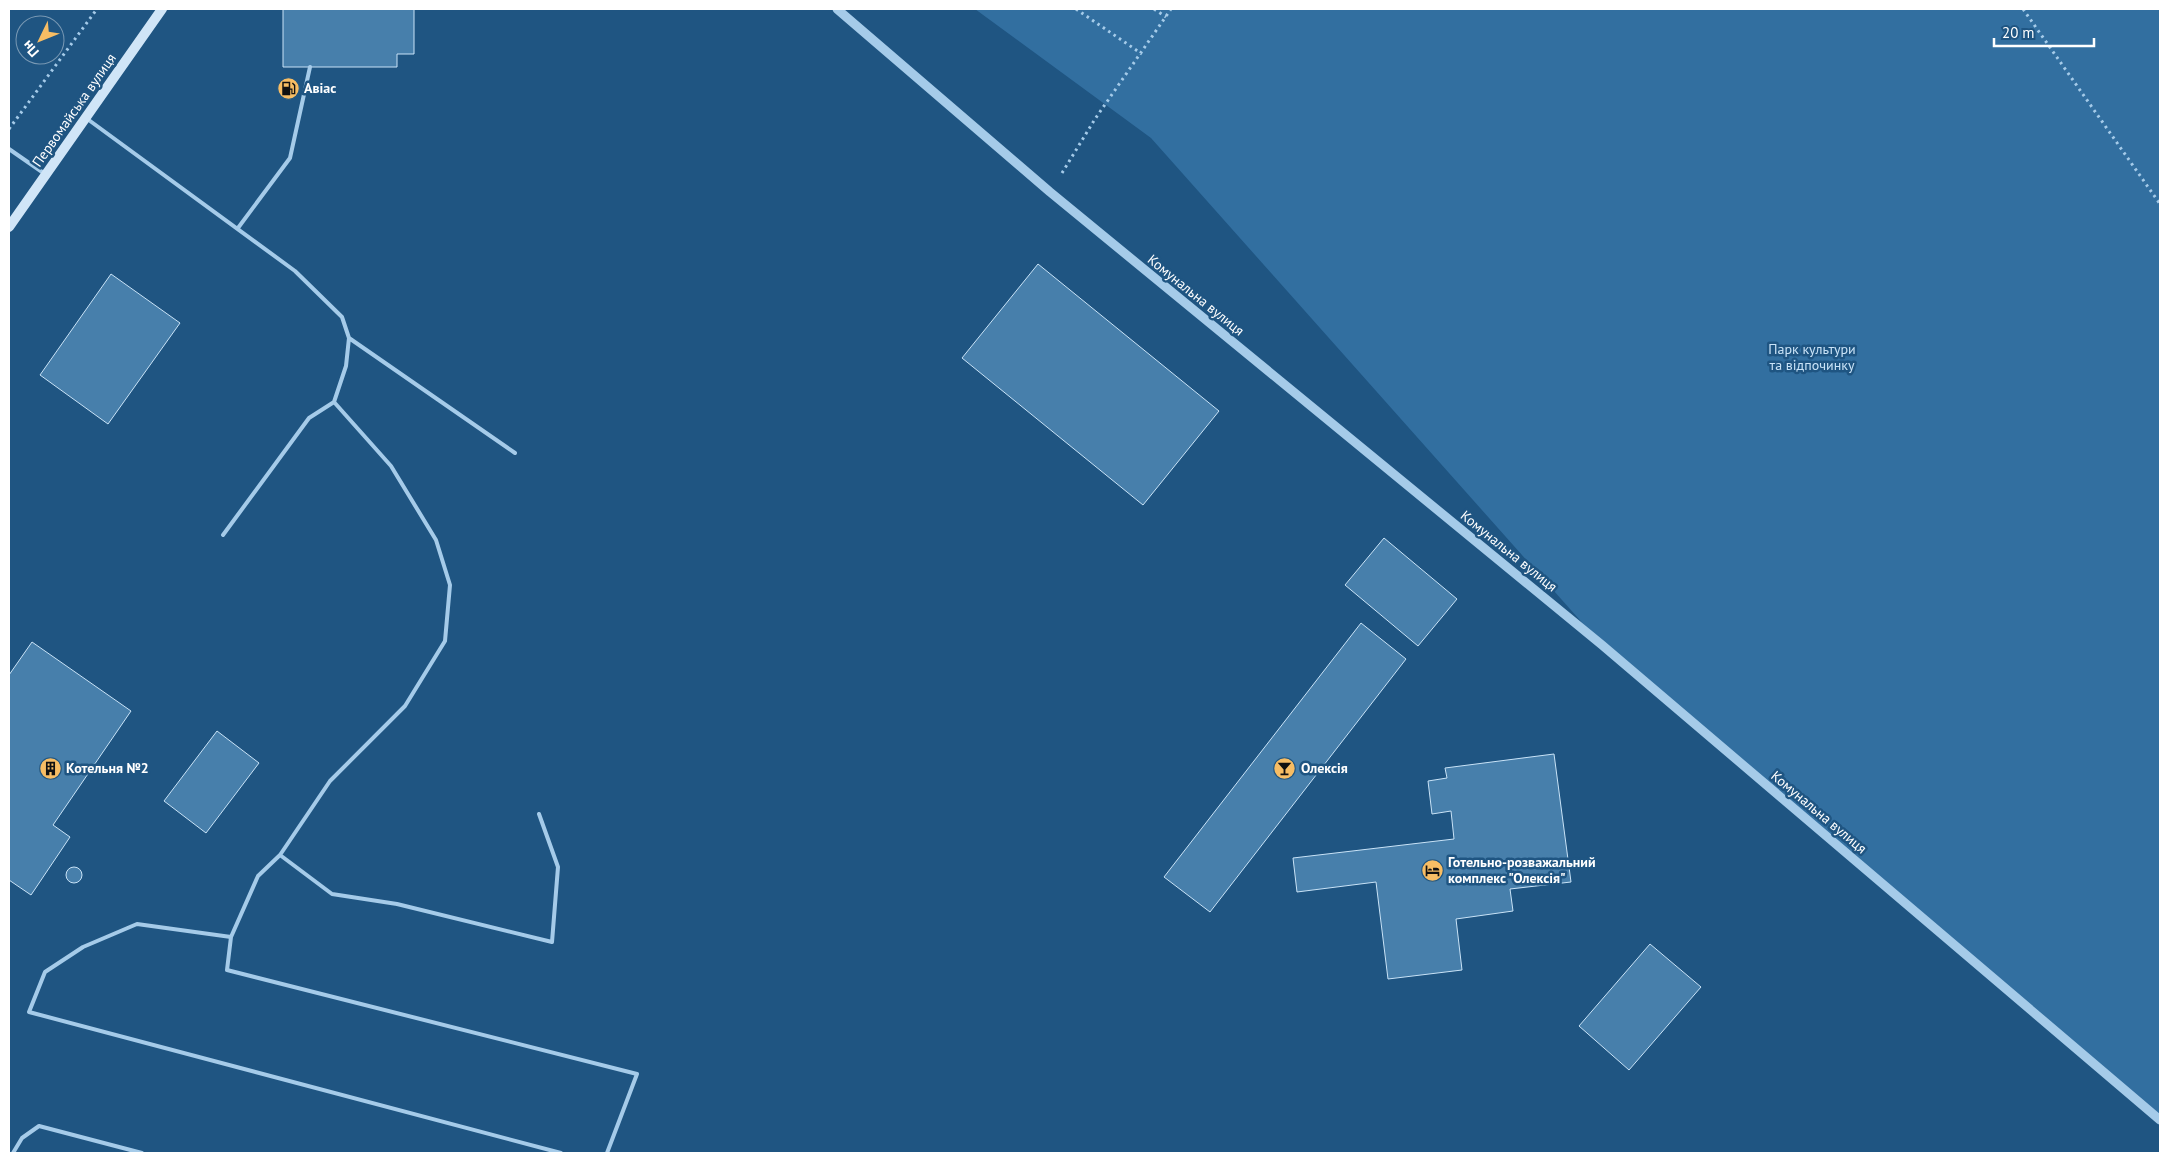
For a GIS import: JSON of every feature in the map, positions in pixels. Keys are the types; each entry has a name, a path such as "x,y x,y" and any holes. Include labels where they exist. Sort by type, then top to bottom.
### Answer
{"main road":[{"name":"Первомайська вулиця","path":"9,227 162,9"}],"street":[{"name":"Комунальна вулиця","path":"837,9 1050,192 1602,645 2160,1120"}],"lane":[{"path":"238,228 290,158 310,67"},
{"path":"85,117 296,271 342,317 349,338 346,366 334,402 309,418 222,535"},
{"path":"9,149 45,174"},
{"path":"349,338 515,452"},
{"path":"334,402 391,466 436,540 450,585 444,641 405,706 330,782 280,855 258,876 231,937 227,970 637,1074 607,1153"},
{"path":"280,855 332,894 397,904 552,942 558,867 539,814"},
{"path":"231,937 137,924 83,947 45,972 29,1012 561,1153"},
{"path":"13,1153 22,1138 39,1126 142,1153"}],"path":[{"path":"9,129 97,9"},
{"path":"1076,9 1142,54"},
{"path":"1154,9 1166,17"},
{"path":"1050,192 1095,119 1142,54 1171,9"},
{"path":"2023,9 2160,204"}],"green space":[{"name":"Парк культури та відпочинку","path":"975,9 2160,9 2160,1120 1602,645 1151,138"}],"building":[{"path":"283,9 414,9 414,54 397,54 397,67 283,67"},
{"path":"1038,264 1219,411 1143,505 962,358"},
{"path":"111,274 180,323 108,424 40,375"},
{"path":"1384,538 1457,599 1418,646 1345,585"},
{"name":"Олексія","path":"1361,623 1406,659 1210,912 1164,877"},
{"name":"Котельня №2","path":"32,642 131,711 53,825 70,837 31,895 9,880 9,675"},
{"path":"217,731 259,763 206,833 164,801"},
{"name":"Готельно-розважальний комплекс \"Олексія\"","path":"1554,754 1571,882 1510,889 1513,911 1456,919 1462,970 1388,979 1376,882 1297,892 1293,858 1454,839 1451,811 1432,814 1428,781 1447,778 1445,768"},
{"path":"74,867 82,875 74,883 66,875"},
{"path":"1650,944 1701,987 1629,1070 1579,1026"}],"place":[{"name":"Авіас","path":"288,88"},
{"name":"Котельня №2","path":"50,768"},
{"name":"Олексія","path":"1285,768"},
{"name":"Готельно-розважальний комплекс \"Олексія\"","path":"1432,870"}]}
